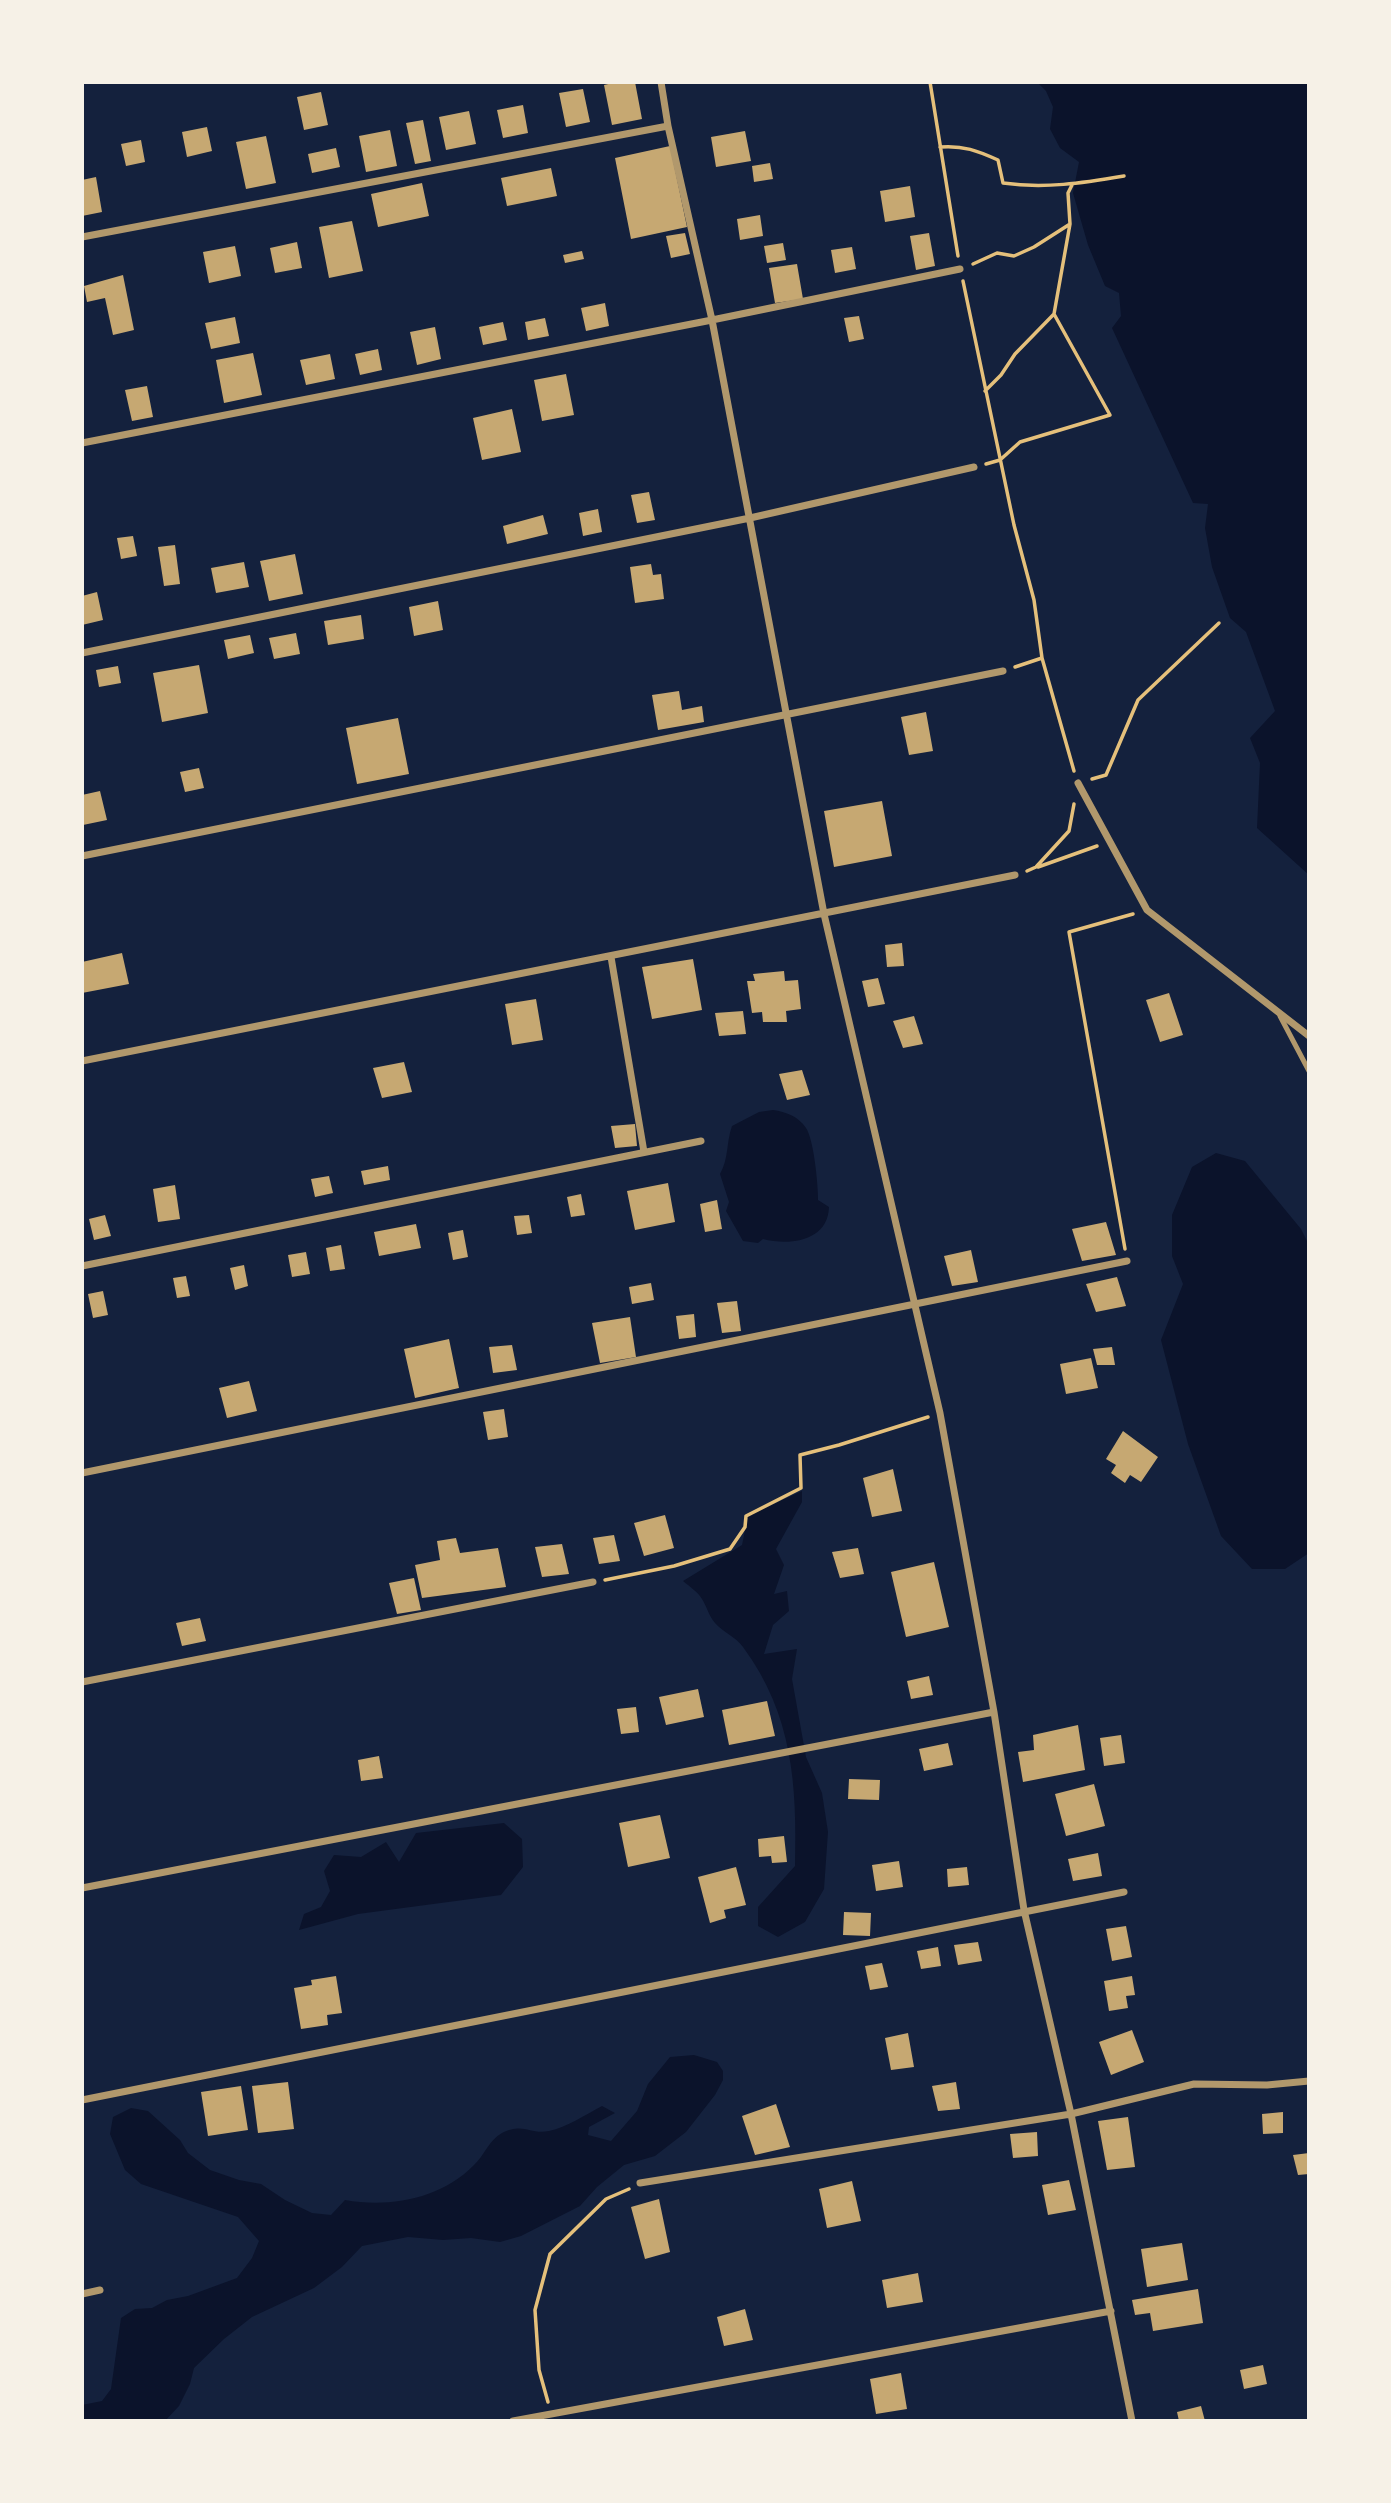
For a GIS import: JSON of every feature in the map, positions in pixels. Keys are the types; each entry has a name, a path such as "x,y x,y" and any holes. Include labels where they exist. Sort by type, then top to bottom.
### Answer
{"street":[{"path":"661,82 668,125 712,320 824,915 940,1413 994,1712 1024,1910 1071,2114 1132,2421"},
{"path":"82,237 668,125"},
{"path":"82,443 960,269"},
{"path":"82,653 750,518 974,467"},
{"path":"82,856 1003,671"},
{"path":"1078,783 1147,910 1309,1036"},
{"path":"82,1061 1015,875"},
{"path":"611,957 644,1152"},
{"path":"82,1266 701,1141"},
{"path":"82,1473 1127,1261"},
{"path":"82,1682 593,1582"},
{"path":"82,1888 994,1712"},
{"path":"82,2099 1124,1892"},
{"path":"640,2183 1071,2114 1194,2084 1267,2085 1309,2081"},
{"path":"82,2294 100,2290"},
{"path":"513,2421 1111,2311"}],"lane":[{"path":"1279,1013 1309,1071"}],"path":[{"path":"930,82 960,269 999,460 1034,600 1042,658 1078,783 1069,831 1036,867"},
{"path":"940,147 958,145 998,160 1003,183 1031,187 1072,185 1124,176"},
{"path":"985,391 1001,375 1015,354 1054,314 1070,225 1068,193 1072,185"},
{"path":"960,269 997,253 1014,256 1070,225"},
{"path":"999,460 1020,442 1110,415 1054,314"},
{"path":"1078,783 1105,775 1138,700 1219,623"},
{"path":"1003,671 1042,658"},
{"path":"1015,875 1109,842"},
{"path":"1127,1261 1069,932 1147,910"},
{"path":"593,1582 674,1566 730,1549 745,1527 746,1516 801,1488 800,1455 839,1446 940,1413"},
{"path":"551,2414 539,2371 535,2310 550,2254 606,2199 640,2183"}],"water":[{"path":"1037,82 1309,82 1309,875 1257,828 1260,763 1250,738 1275,711 1246,632 1230,618 1212,567 1205,528 1208,504 1193,503 1112,328 1121,316 1119,293 1105,286 1088,245 1073,193 1079,162 1060,148 1050,129 1053,107 1046,91"},
{"path":"773,1110 799,1120 809,1134 818,1200 829,1207 827,1218 815,1234 806,1238 785,1242 763,1239 758,1243 743,1241 726,1211 729,1202 720,1174 732,1126 759,1112"},
{"path":"1216,1153 1245,1161 1301,1229 1309,1245 1309,1553 1285,1569 1252,1569 1221,1536 1188,1444 1161,1340 1183,1284 1172,1256 1172,1215 1192,1167"},
{"path":"802,1491 802,1502 776,1549 784,1565 774,1594 787,1591 789,1611 773,1625 764,1654 797,1649 792,1679 806,1757 822,1793 828,1832 824,1889 805,1922 778,1937 758,1926 758,1907 795,1866 793,1779 782,1725 760,1673 743,1647 715,1623 700,1596 683,1581 742,1545 748,1516"},
{"path":"504,1823 522,1839 523,1867 501,1895 358,1914 299,1930 304,1914 321,1907 330,1891 324,1871 334,1855 361,1857 386,1842 399,1862 416,1833"},
{"path":"694,2055 717,2062 723,2071 723,2080 715,2095 686,2132 655,2156 624,2165 597,2187 580,2206 521,2236 500,2242 471,2238 443,2240 408,2237 362,2246 342,2267 314,2288 252,2317 224,2339 194,2368 190,2384 179,2406 165,2421 82,2421 82,2405 102,2401 111,2389 121,2318 135,2309 152,2308 167,2300 188,2296 237,2278 252,2258 259,2241 238,2217 141,2184 125,2170 110,2134 113,2117 131,2108 148,2111 180,2140 188,2153 210,2170 261,2184 312,2213 331,2215 345,2200 379,2203 396,2201 414,2198 446,2186 474,2165 497,2136 510,2130 549,2131 569,2124 602,2106 615,2113 589,2127 588,2135 611,2141 637,2111 648,2084 670,2057"}],"building":[{"path":"635,82 642,119 612,125 604,85"},
{"path":"583,89 590,122 566,127 559,93"},
{"path":"321,92 328,125 304,130 297,97"},
{"path":"523,105 528,133 503,138 497,110"},
{"path":"469,111 476,144 446,150 439,117"},
{"path":"423,120 431,161 415,164 406,123"},
{"path":"207,127 212,151 187,157 182,132"},
{"path":"390,130 397,166 366,172 359,136"},
{"path":"745,131 751,161 716,167 711,137"},
{"path":"266,136 276,183 246,189 236,142"},
{"path":"141,140 145,162 126,166 121,144"},
{"path":"670,146 687,227 631,239 615,158"},
{"path":"336,148 340,167 312,173 308,154"},
{"path":"770,163 773,179 754,182 752,166"},
{"path":"551,168 557,196 507,206 501,178"},
{"path":"96,177 102,212 82,216 82,180"},
{"path":"422,183 429,216 378,227 371,194"},
{"path":"910,186 915,217 885,222 880,191"},
{"path":"760,215 763,236 740,240 737,219"},
{"path":"352,221 363,271 329,278 319,227"},
{"path":"685,233 690,254 671,258 666,236"},
{"path":"929,233 935,266 916,270 910,236"},
{"path":"297,242 302,268 275,273 270,248"},
{"path":"783,243 786,260 767,263 764,246"},
{"path":"235,246 241,276 209,283 203,252"},
{"path":"852,247 856,269 835,273 831,250"},
{"path":"582,251 584,259 565,263 563,255"},
{"path":"797,264 803,299 775,303 769,268"},
{"path":"123,275 134,330 113,335 105,298 87,302 84,286"},
{"path":"605,303 609,326 586,331 581,308"},
{"path":"859,316 864,339 849,342 844,318"},
{"path":"235,317 240,343 211,349 205,323"},
{"path":"545,318 549,336 528,340 525,322"},
{"path":"503,322 507,340 483,345 479,327"},
{"path":"435,327 441,359 417,365 410,332"},
{"path":"378,349 382,370 360,375 355,354"},
{"path":"253,353 262,395 224,403 216,360"},
{"path":"330,354 335,379 306,385 300,360"},
{"path":"566,374 574,415 542,421 534,380"},
{"path":"147,386 153,417 132,421 125,390"},
{"path":"512,409 521,452 482,460 473,418"},
{"path":"649,492 655,520 637,523 631,495"},
{"path":"598,509 602,532 583,536 579,513"},
{"path":"543,515 548,534 507,544 503,526"},
{"path":"133,536 137,556 121,559 117,538"},
{"path":"175,545 180,584 164,586 158,547"},
{"path":"295,554 303,594 269,601 260,561"},
{"path":"244,562 249,587 216,593 211,568"},
{"path":"651,564 653,575 661,574 664,599 635,603 630,567"},
{"path":"97,592 103,620 82,625 82,596"},
{"path":"438,601 443,630 414,636 409,607"},
{"path":"361,615 364,639 328,645 324,621"},
{"path":"296,633 300,654 274,659 269,638"},
{"path":"250,635 254,653 228,659 224,640"},
{"path":"199,665 208,713 162,722 153,673"},
{"path":"118,666 121,683 99,687 96,670"},
{"path":"679,691 682,710 702,706 704,722 658,730 652,695"},
{"path":"926,712 933,751 909,755 901,717"},
{"path":"398,718 409,774 357,784 346,728"},
{"path":"199,768 204,788 185,792 180,772"},
{"path":"100,791 107,820 83,825 82,795"},
{"path":"882,801 892,856 834,867 824,811"},
{"path":"902,943 904,966 887,967 885,945"},
{"path":"122,953 129,984 82,993 82,962"},
{"path":"693,959 702,1010 652,1019 642,967"},
{"path":"784,971 785,981 798,980 801,1009 786,1011 787,1022 763,1022 762,1012 752,1013 747,981 755,981 753,974"},
{"path":"878,978 885,1004 868,1007 862,981"},
{"path":"1169,993 1183,1035 1160,1042 1146,1000"},
{"path":"536,999 543,1040 512,1045 505,1004"},
{"path":"743,1011 746,1034 719,1036 715,1013"},
{"path":"914,1016 923,1044 903,1048 893,1021"},
{"path":"404,1062 412,1092 382,1098 373,1068"},
{"path":"802,1070 810,1095 787,1100 779,1074"},
{"path":"635,1124 637,1146 615,1148 611,1126"},
{"path":"388,1166 390,1180 364,1185 361,1171"},
{"path":"329,1176 333,1193 315,1197 311,1179"},
{"path":"668,1183 675,1222 635,1230 627,1191"},
{"path":"175,1185 180,1219 158,1222 153,1189"},
{"path":"581,1194 585,1215 571,1217 567,1197"},
{"path":"717,1200 722,1229 705,1232 700,1204"},
{"path":"105,1215 111,1236 94,1240 89,1219"},
{"path":"529,1215 532,1233 517,1235 514,1216"},
{"path":"1106,1222 1116,1255 1082,1261 1072,1229"},
{"path":"416,1224 421,1248 379,1256 374,1232"},
{"path":"463,1230 468,1257 453,1260 448,1233"},
{"path":"341,1245 345,1269 330,1271 326,1248"},
{"path":"971,1250 978,1282 952,1286 944,1256"},
{"path":"306,1252 310,1274 292,1277 288,1255"},
{"path":"244,1265 248,1286 235,1290 230,1268"},
{"path":"186,1276 190,1296 177,1298 173,1278"},
{"path":"1117,1277 1126,1306 1096,1312 1086,1284"},
{"path":"651,1283 654,1300 632,1304 629,1287"},
{"path":"103,1291 108,1315 93,1318 88,1294"},
{"path":"737,1301 741,1331 722,1333 717,1303"},
{"path":"694,1314 696,1337 679,1339 676,1316"},
{"path":"630,1317 636,1357 600,1363 592,1323"},
{"path":"449,1339 459,1388 415,1398 404,1349"},
{"path":"512,1345 517,1370 493,1373 489,1347"},
{"path":"1112,1347 1115,1365 1097,1365 1093,1349"},
{"path":"1091,1358 1098,1388 1066,1394 1060,1364"},
{"path":"249,1381 257,1411 227,1418 219,1388"},
{"path":"504,1409 508,1437 488,1440 483,1412"},
{"path":"1123,1431 1158,1457 1141,1482 1130,1475 1125,1483 1111,1473 1116,1465 1106,1459"},
{"path":"893,1469 902,1511 872,1517 863,1478"},
{"path":"665,1515 674,1548 644,1556 634,1523"},
{"path":"614,1535 620,1561 599,1564 593,1538"},
{"path":"456,1538 460,1553 498,1548 506,1587 422,1598 415,1565 440,1560 437,1541"},
{"path":"562,1544 569,1574 542,1577 535,1547"},
{"path":"858,1548 864,1574 840,1578 832,1552"},
{"path":"934,1562 949,1627 906,1637 891,1572"},
{"path":"414,1578 421,1610 397,1614 389,1583"},
{"path":"200,1618 206,1641 182,1646 176,1623"},
{"path":"929,1676 933,1695 911,1699 907,1681"},
{"path":"698,1689 704,1717 666,1725 659,1697"},
{"path":"767,1701 775,1736 729,1745 722,1710"},
{"path":"636,1707 639,1732 621,1734 617,1709"},
{"path":"1078,1725 1085,1770 1023,1782 1018,1752 1034,1750 1033,1735"},
{"path":"1121,1735 1125,1763 1104,1766 1100,1738"},
{"path":"948,1743 953,1765 924,1771 919,1749"},
{"path":"379,1756 383,1778 361,1781 358,1760"},
{"path":"849,1779 880,1780 879,1800 848,1799"},
{"path":"1094,1784 1105,1826 1066,1836 1055,1794"},
{"path":"660,1815 670,1858 628,1867 619,1823"},
{"path":"784,1836 787,1862 772,1863 771,1856 759,1857 758,1839"},
{"path":"1098,1853 1102,1876 1073,1881 1068,1859"},
{"path":"899,1861 903,1887 876,1891 872,1865"},
{"path":"736,1867 746,1905 724,1910 726,1918 710,1923 698,1877"},
{"path":"967,1867 969,1885 948,1887 947,1869"},
{"path":"844,1912 871,1913 870,1936 843,1935"},
{"path":"1126,1926 1132,1957 1112,1961 1106,1929"},
{"path":"978,1942 982,1961 958,1965 954,1945"},
{"path":"938,1947 941,1966 921,1969 917,1951"},
{"path":"882,1963 888,1987 870,1990 865,1966"},
{"path":"336,1976 342,2013 327,2015 328,2025 301,2029 294,1988 312,1985 311,1980"},
{"path":"1132,1976 1135,1995 1126,1996 1128,2008 1109,2011 1104,1981"},
{"path":"1132,2030 1144,2062 1111,2075 1099,2042"},
{"path":"908,2033 914,2067 891,2070 885,2038"},
{"path":"288,2082 294,2129 258,2133 252,2086"},
{"path":"956,2082 960,2109 938,2111 932,2086"},
{"path":"241,2086 248,2130 208,2136 201,2092"},
{"path":"776,2104 790,2147 755,2155 742,2116"},
{"path":"1283,2112 1283,2133 1263,2134 1262,2114"},
{"path":"1128,2117 1135,2167 1107,2170 1098,2121"},
{"path":"1037,2132 1038,2156 1013,2158 1010,2134"},
{"path":"1309,2153 1309,2174 1298,2175 1293,2155"},
{"path":"1069,2180 1076,2210 1048,2215 1042,2185"},
{"path":"852,2181 861,2221 827,2228 819,2189"},
{"path":"659,2199 670,2252 645,2259 631,2207"},
{"path":"1182,2243 1188,2280 1147,2287 1141,2249"},
{"path":"918,2273 923,2302 887,2308 882,2280"},
{"path":"1198,2289 1203,2323 1153,2331 1150,2313 1135,2315 1132,2300"},
{"path":"745,2309 753,2340 724,2346 717,2317"},
{"path":"1263,2365 1267,2384 1244,2389 1240,2370"},
{"path":"901,2373 907,2409 876,2414 870,2379"},
{"path":"1201,2406 1205,2421 1179,2421 1177,2412"}]}
